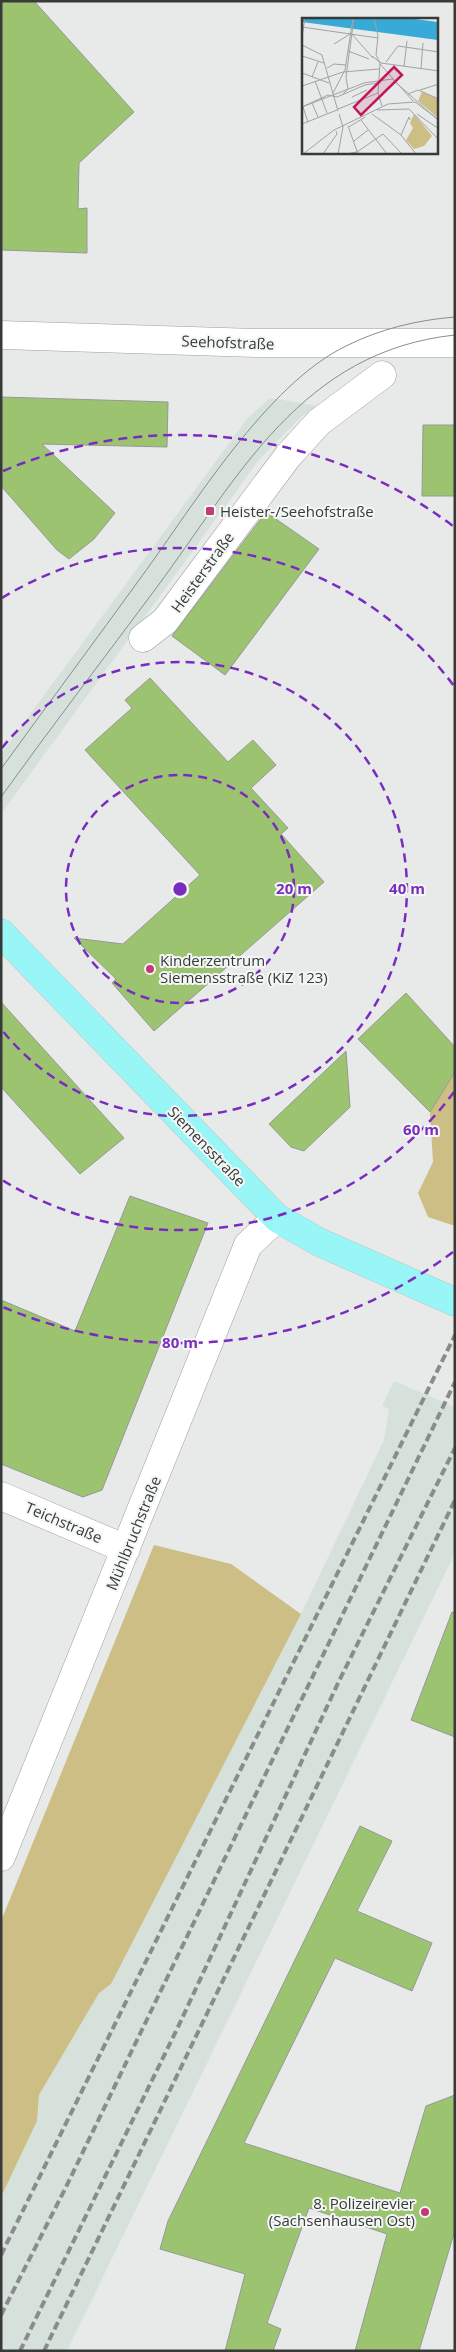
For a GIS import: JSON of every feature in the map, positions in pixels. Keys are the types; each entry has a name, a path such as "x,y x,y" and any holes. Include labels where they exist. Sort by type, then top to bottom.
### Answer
{"main road":[{"name":"Siemensstraße","path":"1,932 277,1218 319,1242 455,1302"}],"street":[{"name":"Seehofstraße","path":"1,334 258,343 455,343"},
{"name":"Heisterstraße","path":"143,638 165,621 288,456 319,422 382,375"},
{"name":"Mühlbruchstraße","path":"1,1858 248,1245 277,1218"},
{"name":"Teichstraße","path":"1,1496 126,1549"}],"shaded area":[{"path":"270,398 319,406 302,416 259,460 1,814 1,754 247,419"},
{"path":"455,1072 455,1226 428,1217 418,1193 433,1162 430,1112"},
{"path":"394,1381 455,1407 455,1553 67,2351 1,2351 1,2197 37,2121 39,2095 99,1992 111,1984 301,1614 384,1440 389,1409 382,1406"},
{"path":"154,1545 231,1564 301,1614 111,1984 99,1993 39,2095 37,2121 1,2197 1,1921"}],"building":[{"path":"1,1 34,1 134,112 79,163 78,209 87,208 87,253 1,250"},
{"path":"1,397 168,402 167,447 42,444 115,513 94,539 69,559 57,550 1,486"},
{"path":"423,425 455,425 455,496 422,496"},
{"path":"266,512 319,549 225,675 172,636"},
{"path":"150,678 228,762 253,740 276,765 251,788 288,828 281,834 324,882 154,1031 112,983 116,979 74,938 123,944 200,875 85,750 132,708 125,700"},
{"path":"406,993 455,1047 455,1072 430,1112 358,1039"},
{"path":"1,1002 124,1138 80,1174 1,1087"},
{"path":"346,1051 350,1107 304,1151 291,1147 269,1124"},
{"path":"130,1196 208,1223 102,1490 83,1497 1,1464 1,1300 75,1331"},
{"path":"452,1612 455,1613 455,1737 411,1720"},
{"path":"360,1826 392,1841 357,1911 432,1943 412,1991 335,1958 244,2143 400,2193 426,2106 455,2095 455,2230 419,2351 355,2351 387,2234 309,2208 267,2323 281,2329 273,2351 225,2351 245,2274 160,2249 168,2221"}],"tram line":[{"path":"1,769 208,482 260,417 288,388 316,364 359,340 399,326 455,317"},
{"path":"1,797 217,503 279,425 315,392 355,366 402,346 455,335"}],"railway":[{"path":"1,2255 455,1335"},
{"path":"1,2315 66,2187 455,1382"},
{"path":"20,2351 178,2027 339,1681 455,1448"},
{"path":"44,2351 455,1500"}],"place":[{"name":"Heister-/Seehofstraße","path":"210,511"},
{"name":"Kinderzentrum Siemensstraße (KiZ 123)","path":"150,969"},
{"name":"8. Polizeirevier (Sachsenhausen Ost)","path":"425,2212"}]}
